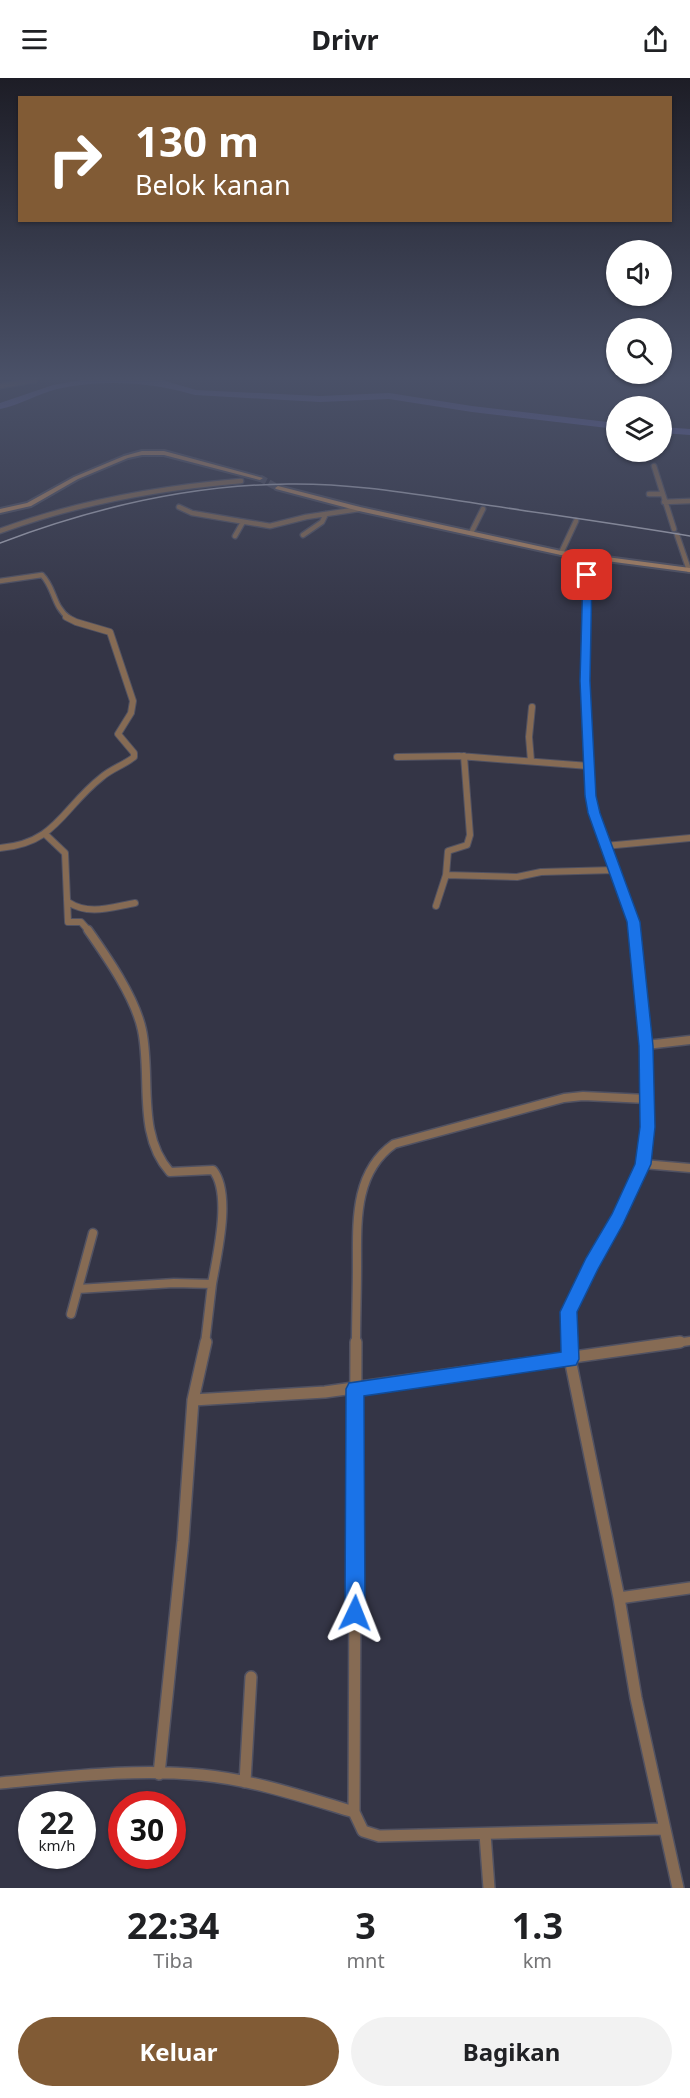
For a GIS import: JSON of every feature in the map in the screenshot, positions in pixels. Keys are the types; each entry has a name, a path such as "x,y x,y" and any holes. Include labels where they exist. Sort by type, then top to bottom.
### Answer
{"street":[{"path":"0,511 29,506 76,478 108,464"},
{"path":"208,464 260,478"},
{"path":"278,488 359,509 561,554 689,570 664,502 654,466"},
{"path":"0,531 90,502 168,488 241,481"},
{"path":"649,494 662,494"},
{"path":"664,502 690,501"},
{"path":"179,507 192,513 275,526 359,509"},
{"path":"471,534 483,509"},
{"path":"303,535 322,522 326,514"},
{"path":"561,554 576,521"},
{"path":"235,536 243,522"},
{"path":"588,558 585,681 591,801 605,846 634,922 646,1046 647,1127 643,1164 618,1219 592,1264 569,1312 570,1359 619,1598 638,1709 678,1888"},
{"path":"0,581 42,575 51,586 60,610 79,623 110,632 132,695 132,713 118,734 121,740 133,749 134,758 96,782 45,834 29,843 0,848"},
{"path":"531,761 529,737 532,707"},
{"path":"397,757 464,756 588,766"},
{"path":"436,906 446,875 448,851 467,846 470,835 464,756"},
{"path":"45,834 65,853 68,922 81,922 89,931 131,999 142,1029 148,1124 163,1167 170,1172 213,1170 220,1178 221,1207 209,1328 193,1400 183,1541 159,1774"},
{"path":"605,846 690,838"},
{"path":"446,875 511,877 541,872 615,870"},
{"path":"68,902 74,908 84,910 135,903"},
{"path":"646,1046 690,1040"},
{"path":"647,1098 583,1096 564,1098 394,1144 378,1155 363,1186 357,1208 354,1812 359,1826 370,1835 665,1829"},
{"path":"643,1164 690,1168"},
{"path":"71,1314 93,1233"},
{"path":"78,1289 174,1283 212,1284"},
{"path":"193,1400 355,1389 690,1341"},
{"path":"619,1598 690,1588"},
{"path":"246,1782 251,1677"},
{"path":"0,1783 57,1778 159,1774 201,1775 246,1782 354,1812"},
{"path":"485,1834 489,1888"}],"tunnel":[{"path":"260,478 278,488"}],"railway":[{"path":"0,543 70,519 141,501 214,489 288,484 335,485 382,490 690,536"}],"route":[{"path":"355,1613 355,1389 570,1359 567,1318 569,1312 592,1264 618,1219 643,1164 647,1127 646,1046 634,922 605,846 590,796 585,681 587,575"}]}
